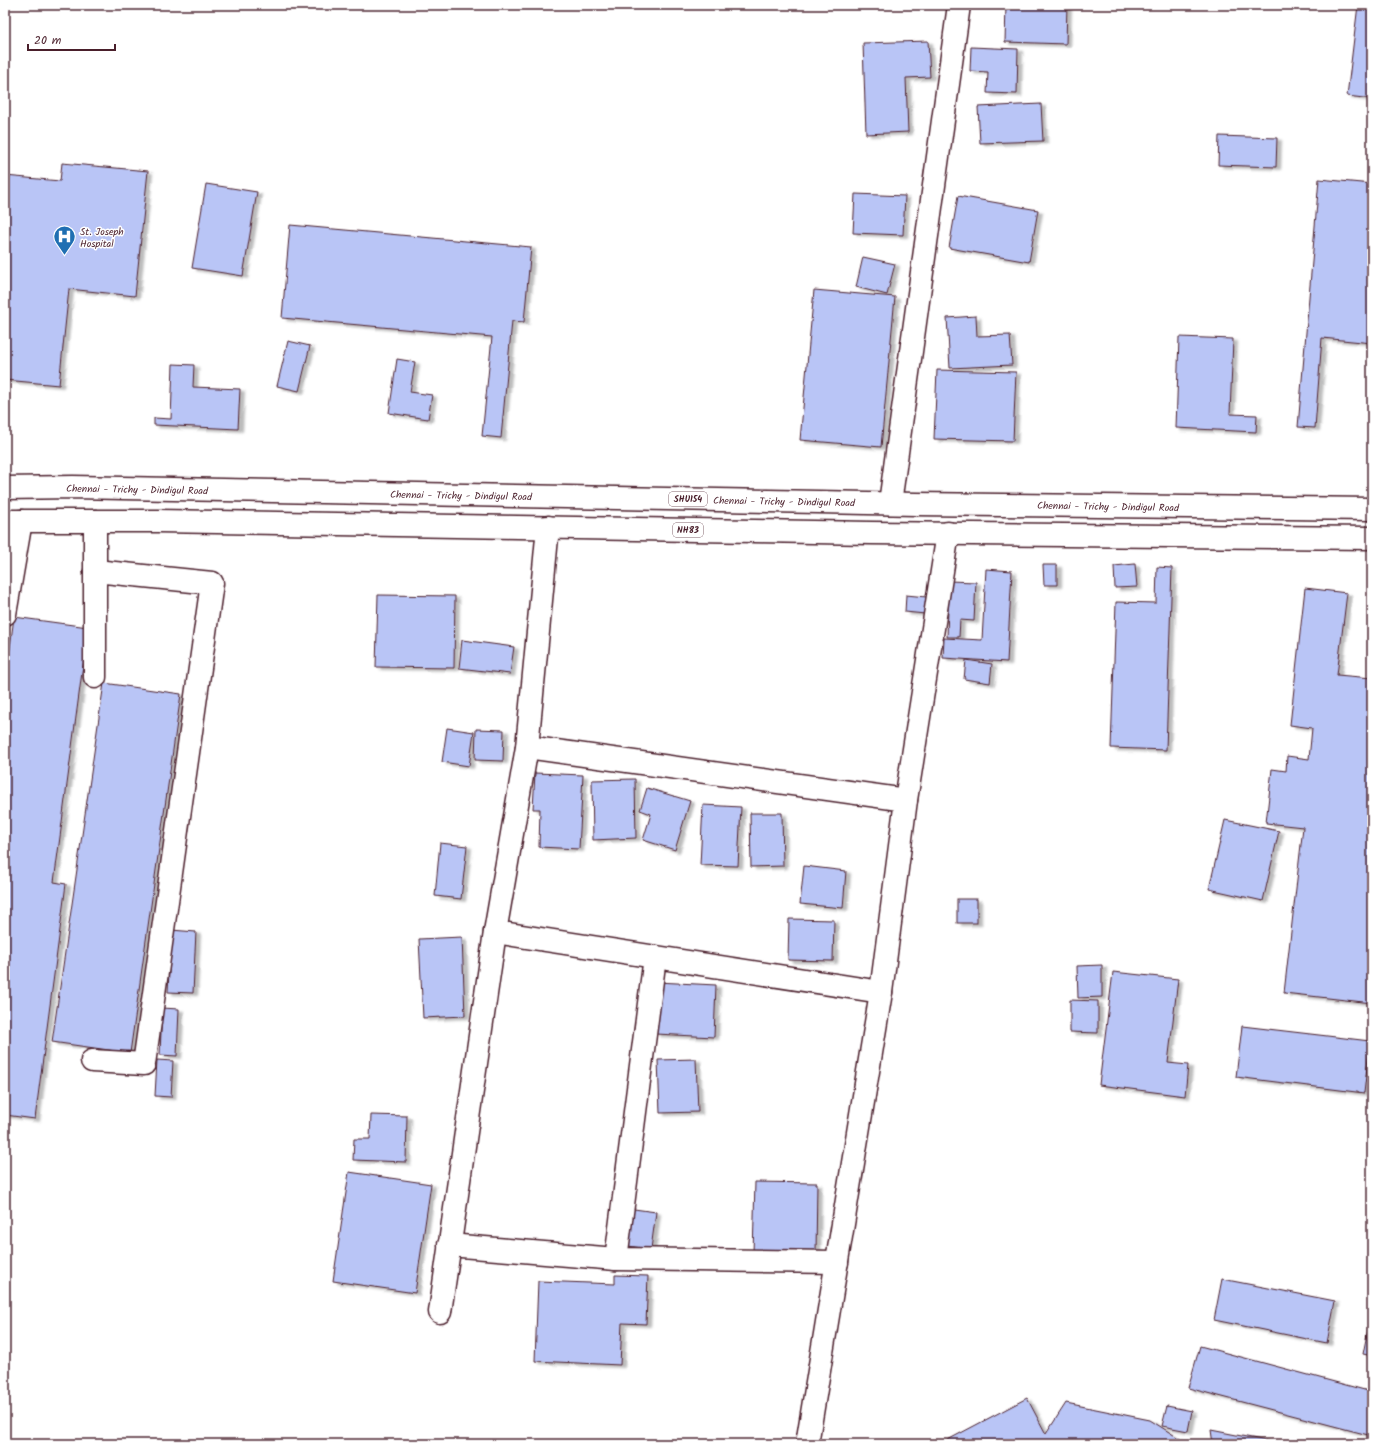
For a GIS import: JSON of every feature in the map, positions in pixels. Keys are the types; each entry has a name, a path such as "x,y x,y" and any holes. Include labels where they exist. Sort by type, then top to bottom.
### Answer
{"main road":[{"path":"890,503 959,5"},
{"name":"Chennai - Trichy - Dindigul Road","path":"5,488 73,487 890,503 1372,509"},
{"path":"5,614 13,521"},
{"name":"NH83","path":"13,521 548,527 871,533 1372,538"},
{"path":"95,521 95,678"},
{"path":"440,1312 495,932 527,747 548,527"},
{"path":"807,1444 881,992 906,800 948,533"},
{"path":"92,1061 144,1064 212,583 95,571"},
{"path":"527,747 906,800"},
{"path":"495,932 881,992"},
{"path":"616,1259 655,957"},
{"path":"449,1245 616,1259 837,1262"}],"building":[{"path":"1006,5 1067,5 1066,44 1005,42"},
{"path":"1358,5 1372,5 1372,99 1347,96"},
{"path":"928,41 930,77 906,78 908,132 866,134 863,43"},
{"path":"971,47 1018,49 1017,94 987,93 988,72 970,71"},
{"path":"1041,104 1043,141 980,143 978,107"},
{"path":"1219,136 1277,138 1276,167 1218,165"},
{"path":"62,163 148,171 135,296 69,289 59,385 5,380 5,176 60,181"},
{"path":"1319,179 1372,184 1372,343 1322,338 1315,428 1298,427"},
{"path":"206,184 257,192 243,276 192,268"},
{"path":"855,194 905,196 903,235 853,233"},
{"path":"958,196 1038,210 1029,262 949,248"},
{"path":"290,225 531,247 524,322 512,321 501,438 482,436 492,337 282,318"},
{"path":"863,257 895,264 887,295 856,287"},
{"path":"814,290 895,297 881,447 800,440"},
{"path":"976,316 977,336 1010,335 1012,365 950,368 947,318"},
{"path":"1179,337 1233,339 1230,414 1257,415 1256,432 1176,428"},
{"path":"288,341 310,346 299,391 277,386"},
{"path":"397,359 415,362 410,392 432,395 428,419 389,413"},
{"path":"173,364 194,365 193,387 240,389 238,429 154,425 154,418 171,419"},
{"path":"937,370 1016,372 1013,441 934,439"},
{"path":"1135,564 1137,587 1115,588 1114,566"},
{"path":"1043,565 1057,565 1057,585 1044,585"},
{"path":"1157,567 1172,568 1166,750 1111,748 1116,602 1156,603"},
{"path":"986,569 1012,571 1007,662 943,658 944,638 982,640"},
{"path":"949,581 976,582 974,621 960,620 959,637 947,637"},
{"path":"1305,588 1347,593 1337,675 1372,678 1372,1003 1284,993 1303,827 1266,823 1272,769 1286,771 1287,756 1309,759 1312,728 1290,725"},
{"path":"378,595 455,596 454,668 376,667"},
{"path":"906,595 937,598 935,615 905,612"},
{"path":"14,617 88,627 54,882 66,884 35,1119 5,1115 5,686"},
{"path":"462,640 514,647 510,674 459,668"},
{"path":"966,660 992,664 990,683 964,679"},
{"path":"104,683 181,694 130,1053 52,1042"},
{"path":"447,728 474,732 469,766 442,762"},
{"path":"476,729 504,730 503,761 475,760"},
{"path":"535,773 583,775 579,849 539,847 540,809 533,809"},
{"path":"635,779 636,838 593,840 592,780"},
{"path":"647,788 690,801 675,850 643,840 651,814 640,810"},
{"path":"703,805 741,807 738,866 700,865"},
{"path":"750,813 782,813 783,866 751,867"},
{"path":"1225,820 1279,831 1263,901 1209,889"},
{"path":"440,843 467,846 461,899 435,896"},
{"path":"804,866 846,871 843,908 800,904"},
{"path":"957,899 977,899 977,923 957,923"},
{"path":"789,919 834,920 833,961 788,960"},
{"path":"171,930 196,932 193,993 168,992"},
{"path":"462,937 465,1016 423,1018 419,939"},
{"path":"1102,965 1102,997 1078,998 1077,966"},
{"path":"1113,972 1178,979 1168,1063 1188,1065 1185,1096 1099,1085"},
{"path":"657,982 716,985 714,1037 656,1034"},
{"path":"1070,1000 1098,1001 1098,1033 1070,1032"},
{"path":"162,1008 179,1009 177,1056 160,1055"},
{"path":"1242,1026 1370,1041 1364,1093 1236,1077"},
{"path":"696,1059 698,1112 660,1113 658,1060"},
{"path":"157,1060 173,1061 171,1097 155,1096"},
{"path":"371,1115 407,1116 406,1162 353,1160 354,1139 370,1139"},
{"path":"349,1172 431,1184 415,1293 333,1281"},
{"path":"755,1182 817,1183 816,1254 753,1253"},
{"path":"634,1209 656,1212 651,1249 628,1246"},
{"path":"615,1275 648,1276 646,1324 622,1323 620,1365 535,1361 538,1281 615,1284"},
{"path":"1222,1279 1335,1301 1327,1343 1214,1320"},
{"path":"1369,1324 1372,1324 1372,1356 1363,1354"},
{"path":"1200,1346 1372,1392 1372,1436 1188,1388"},
{"path":"1027,1398 1046,1434 1066,1403 1150,1420 1188,1444 940,1444"},
{"path":"1167,1406 1192,1411 1188,1431 1162,1426"},
{"path":"1211,1430 1282,1444 1213,1444"}],"place":[{"name":"St. Joseph Hospital","path":"64,256"}]}
